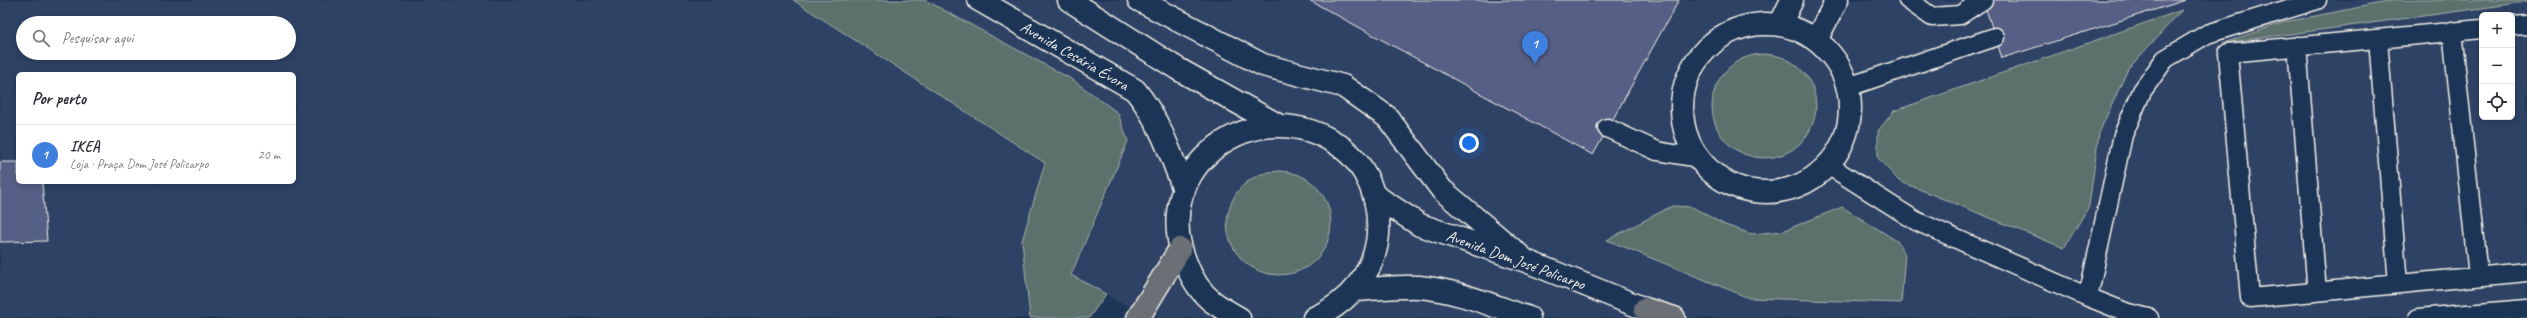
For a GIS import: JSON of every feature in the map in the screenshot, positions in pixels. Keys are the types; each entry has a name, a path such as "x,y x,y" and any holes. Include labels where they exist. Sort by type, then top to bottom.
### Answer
{"highway":[{"path":"1140,316 1180,248"},
{"path":"1653,313 1674,318"}],"street":[{"name":"Avenida Cesária Évora","path":"979,0 1135,90 1149,107 1159,126 1184,190"},
{"path":"1070,0 1178,69 1276,124"},
{"path":"1139,0 1263,65 1343,86 1387,117 1442,190 1526,261"},
{"path":"1780,25 1792,0"},
{"path":"1816,40 1837,0"},
{"path":"1755,24 1780,25 1799,30 1816,40 1830,52 1841,69 1848,87 1851,115 1844,141 1828,165 1810,180 1786,190 1762,192 1737,188 1716,176 1698,158 1686,136 1682,112 1684,87 1694,64 1710,46 1731,32 1755,24"},
{"path":"1238,318 1212,302 1192,278 1180,248 1177,219 1184,190 1198,164 1220,143 1246,130 1276,124 1302,128 1326,136 1347,151 1364,171 1374,195 1378,220 1377,245 1368,268 1355,290 1331,311 1314,318"},
{"name":"Avenida Dom José Policarpo","path":"1374,195 1420,224 1526,261 1653,313"},
{"path":"1355,290 1419,287 1434,289 1464,296 1529,318"}],"lane":[{"path":"1908,0 1932,17 1960,15 1983,0"},
{"path":"2088,297 2123,135 2142,90 2165,59 2207,34 2317,0"},
{"path":"2515,26 2527,25"},
{"path":"2479,29 2228,54 2250,298 2527,272"},
{"path":"2452,31 2478,276"},
{"path":"1848,87 1995,37"},
{"path":"2378,39 2398,284"},
{"path":"2297,46 2317,292"},
{"path":"1607,128 1657,151 1698,158"},
{"path":"1828,165 1916,221 2088,297 2128,313 2149,318"},
{"path":"2418,318 2527,309"}],"shaded area":[{"path":"0,0 793,0 1045,164 1022,241 1030,318 0,318"},
{"path":"925,0 2527,0 2527,318 1148,318 1071,275 1128,141 1118,113 1073,80"}],"green space":[{"path":"793,0 925,0 1073,80 1118,113 1128,141 1071,275 1106,294 1089,318 1030,318 1022,241 1045,163"},
{"path":"2396,0 2527,0 2527,2 2223,43 2285,22"},
{"path":"2182,10 2128,69 2099,133 2089,206 2064,248 1899,181 1878,158 1878,131 1894,111"},
{"path":"1764,54 1784,58 1801,69 1812,86 1816,106 1812,126 1801,143 1784,154 1764,158 1744,154 1727,143 1716,126 1712,106 1716,86 1727,69 1744,58"},
{"path":"1279,171 1299,175 1316,186 1327,203 1331,223 1327,243 1316,260 1299,271 1279,275 1259,271 1242,260 1231,243 1227,223 1231,203 1242,186 1259,175"},
{"path":"1672,206 1692,207 1725,225 1752,234 1783,231 1842,207 1897,241 1905,254 1901,303 1749,298 1607,240"}],"building":[{"path":"1309,0 1679,0 1593,155"},
{"path":"1983,0 2186,0 2002,58"},
{"path":"0,162 16,162 16,184 42,184 47,241 0,242"}],"place":[{"name":"IKEA","path":"1535,64"}]}
